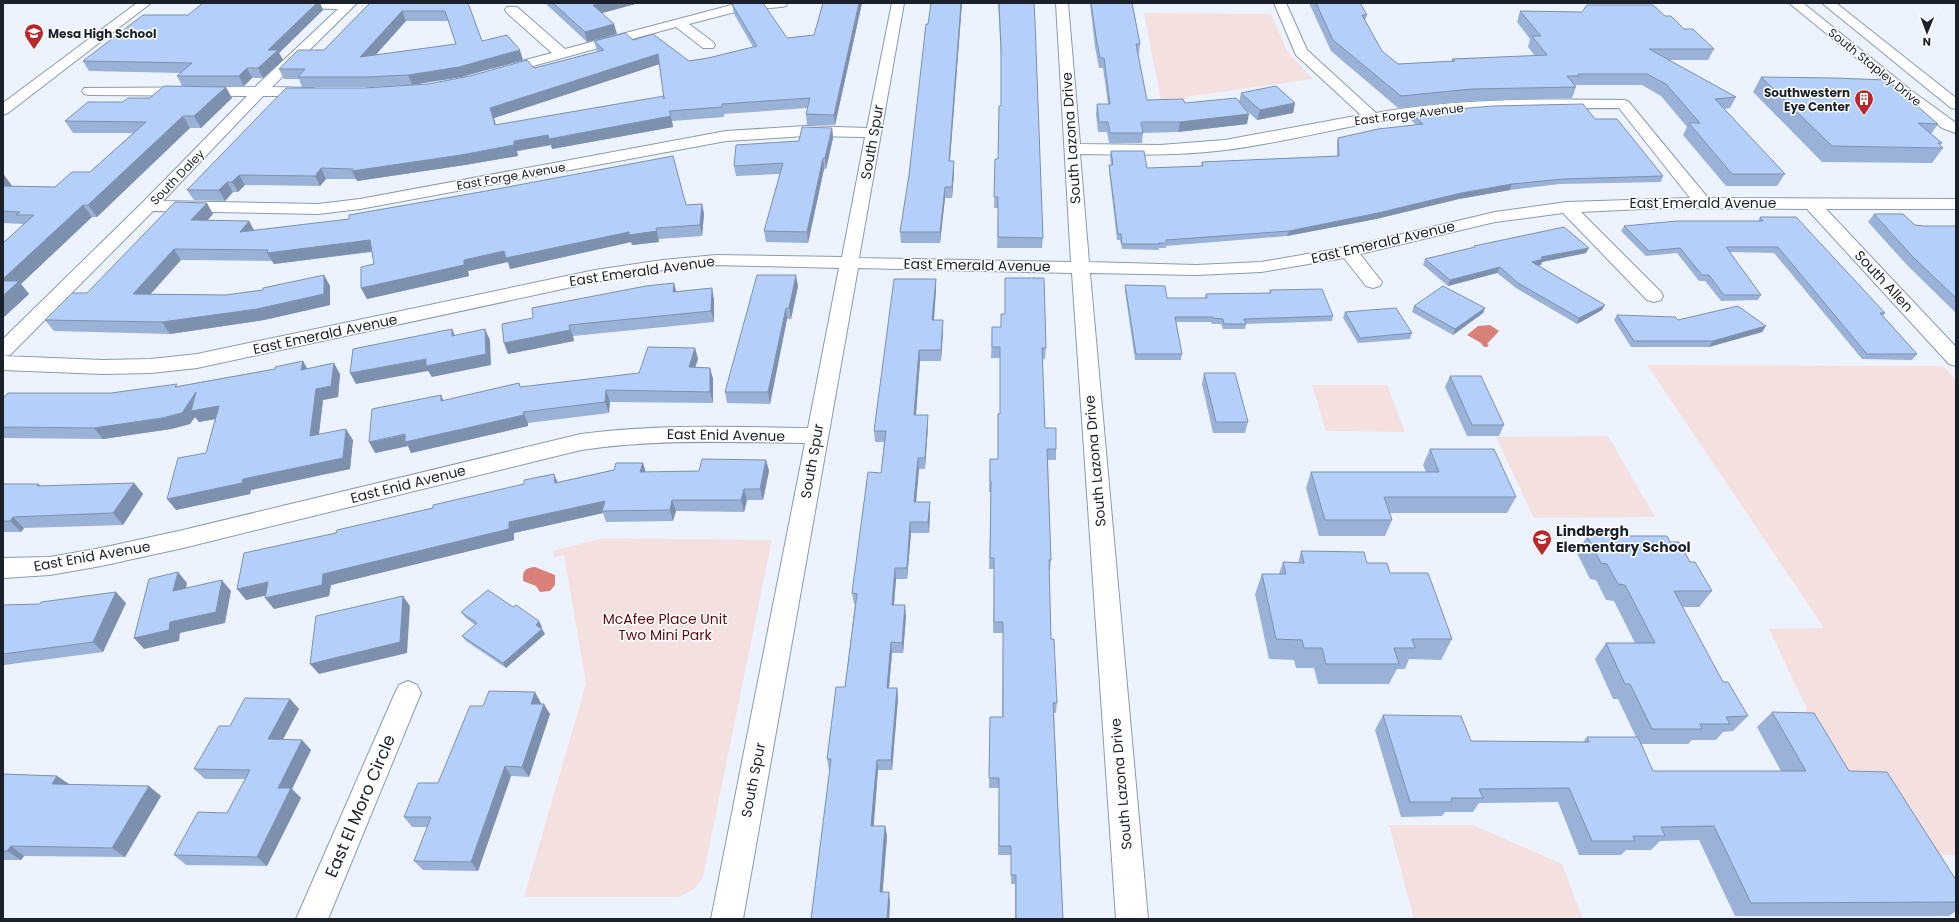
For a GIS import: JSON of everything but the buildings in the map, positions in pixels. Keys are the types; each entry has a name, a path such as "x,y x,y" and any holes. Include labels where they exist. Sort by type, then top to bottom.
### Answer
{"street":[{"path":"3,110 145,3"},
{"path":"489,75 678,22 739,7 781,3"},
{"name":"South Spur","path":"728,919 816,436 851,263 873,133 898,3"},
{"name":"South Lazona Drive","path":"1062,3 1080,267 1132,919"},
{"path":"1280,3 1301,52 1372,117"},
{"path":"1796,3 1810,5 1837,23 1865,34"},
{"name":"South Stapley Drive","path":"1796,3 1948,125 1956,128"},
{"path":"1819,3 1828,3"},
{"name":"South Stapley Drive","path":"1828,3 1865,34 1956,104"},
{"path":"280,4 350,4"},
{"name":"South Daley","path":"3,350 149,206 259,92 350,4"},
{"path":"512,10 562,54"},
{"path":"678,22 708,45"},
{"path":"1858,54 1888,66 1921,92 1929,95 1945,95"},
{"path":"90,91 329,92"},
{"name":"East Forge Avenue","path":"1072,149 1157,151 1214,147 1248,142 1372,117 1435,109 1502,104 1623,104 1702,202"},
{"name":"East Forge Avenue","path":"149,206 318,208 360,204 726,136 806,131 873,133"},
{"name":"East Emerald Avenue","path":"3,363 151,366 197,361 587,278 663,265 716,260 1196,270 1260,267 1348,252 1459,224 1495,217 1567,207 1612,204 1702,202 1956,204"},
{"name":"South Allen","path":"1812,204 1956,359"},
{"path":"1567,207 1654,296"},
{"path":"1348,252 1373,282"},
{"name":"East Enid Avenue","path":"3,568 50,566 101,557 183,539 573,444 616,436 668,434 816,436"},
{"name":"East El Moro Circle","path":"312,919 408,693"}],"green space":[{"path":"1144,13 1271,14 1287,51 1313,79 1186,97 1188,99 1181,100 1179,98 1161,101"},
{"path":"1647,365 1943,366 1956,380 1956,855 1935,855 1875,782 1855,771 1825,771 1797,723 1807,709 1769,629 1824,628"},
{"path":"1312,385 1387,385 1405,432 1326,431"},
{"path":"1608,436 1655,517 1534,518 1496,437"},
{"name":"McAfee Place Unit Two Mini Park","path":"603,538 772,540 703,877 694,889 679,897 524,897 586,684 564,555 554,557 553,551"},
{"path":"1389,825 1473,825 1562,864 1583,919 1414,919"}],"shaded area":[{"path":"1490,325 1499,331 1487,344 1489,345 1487,347 1484,347 1481,343 1467,335 1478,326"},
{"path":"535,567 555,575 555,585 550,591 540,592 536,586 523,581 524,571 528,568"}],"place":[{"name":"Mesa High School","path":"34,50"},
{"name":"Southwestern Eye Center","path":"1864,116"},
{"name":"Lindbergh Elementary School","path":"1542,556"}]}
